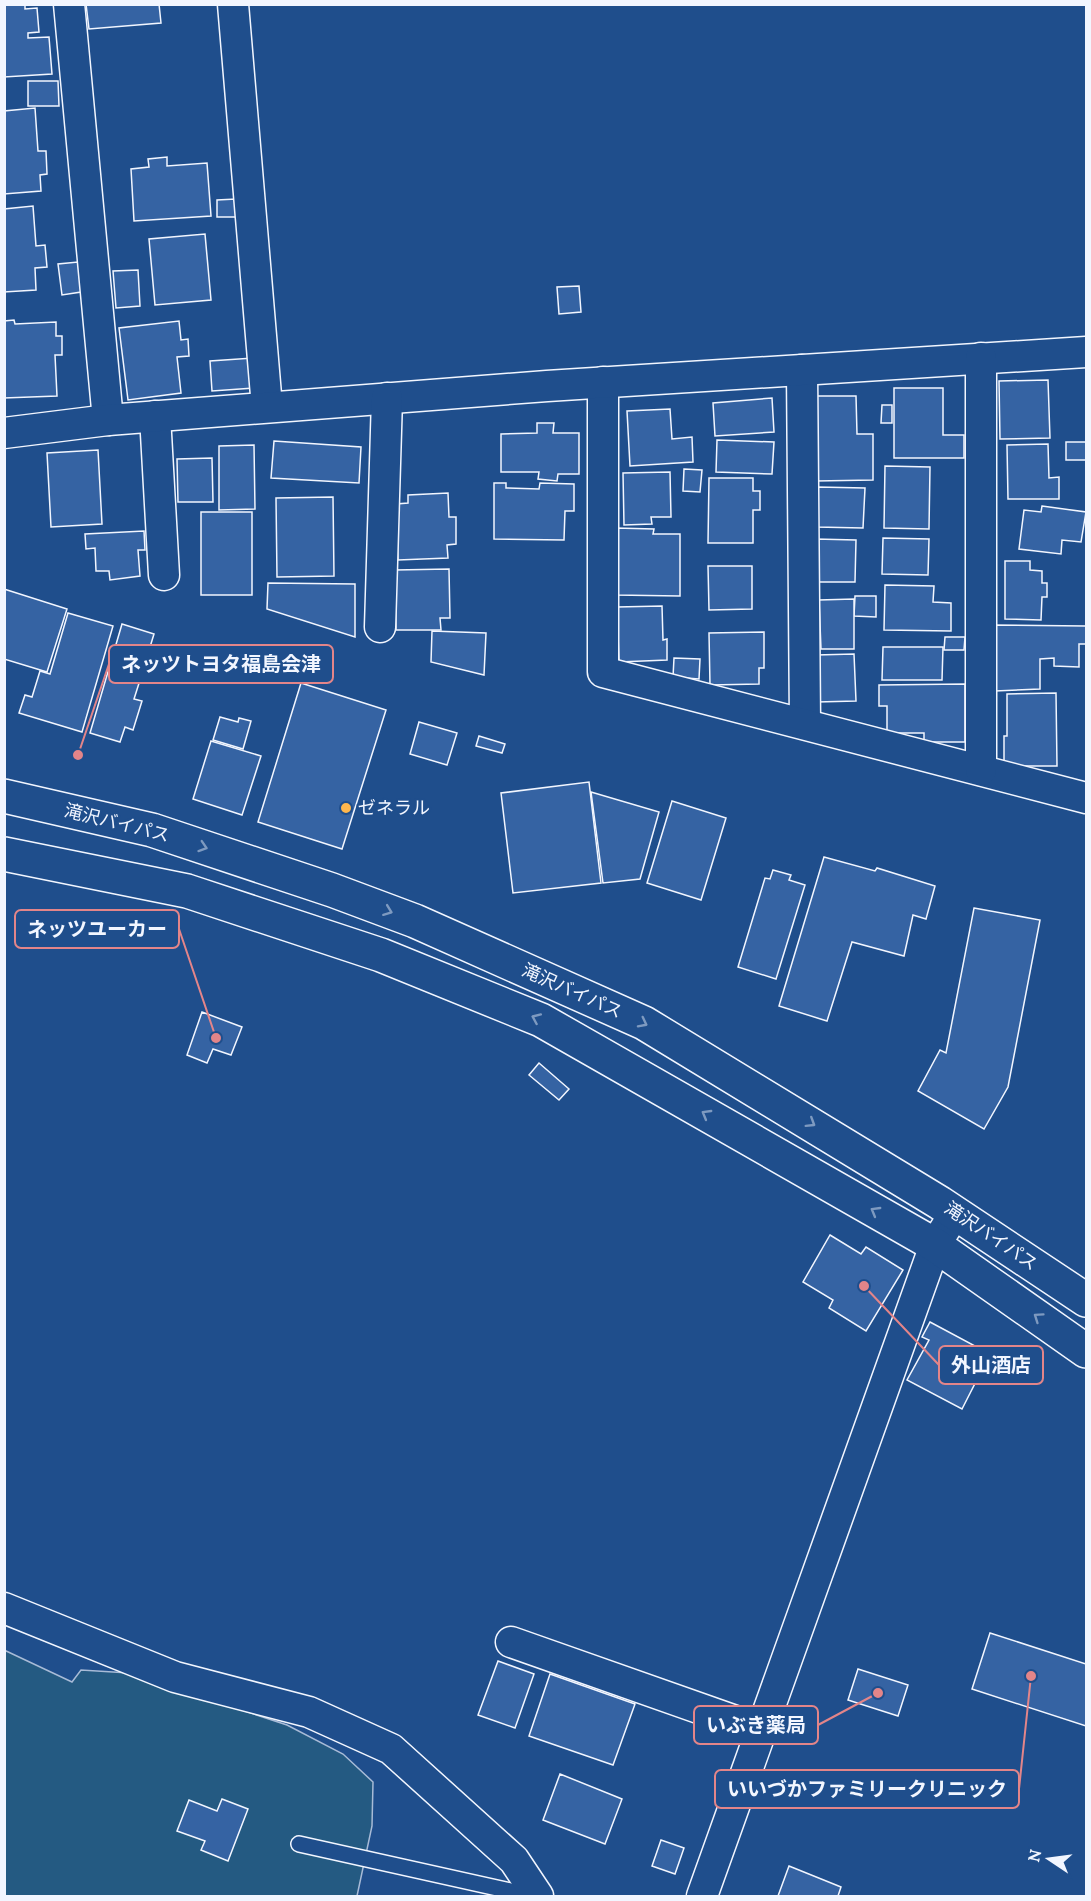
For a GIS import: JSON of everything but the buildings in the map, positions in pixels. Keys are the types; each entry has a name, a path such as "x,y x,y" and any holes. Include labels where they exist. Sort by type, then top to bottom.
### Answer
{"highway":[{"name":"滝沢バイパス","path":"4,796 152,830 332,890 415,921 644,1023 802,1117 955,1213 1086,1300"},
{"path":"4,854 187,891 381,955 541,1020 935,1245 1086,1351"}],"street":[{"path":"69,4 108,420"},
{"path":"233,4 267,407"},
{"path":"4,433 108,420 387,398 1086,352"},
{"path":"981,358 981,770"},
{"path":"802,370 805,724"},
{"path":"603,382 603,672 1086,798"},
{"path":"381,627 387,398"},
{"path":"155,416 164,575"},
{"path":"702,1896 935,1245 955,1213"},
{"path":"4,1608 175,1677 309,1712 391,1749 514,1860 538,1896"},
{"path":"511,1642 761,1730"}],"lane":[{"path":"299,1844 533,1896"}],"shaded area":[{"path":"4,1650 72,1682 81,1670 129,1673 287,1725 343,1754 373,1782 372,1826 357,1896 5,1896"}],"place":[{"name":"ネッツトヨタ福島会津","path":"78,755"},
{"name":"ゼネラル","path":"346,808"},
{"name":"ネッツユーカー","path":"216,1038"},
{"name":"外山酒店","path":"864,1286"},
{"name":"いいづかファミリークリニック","path":"1031,1676"},
{"name":"いぶき薬局","path":"878,1693"}]}
